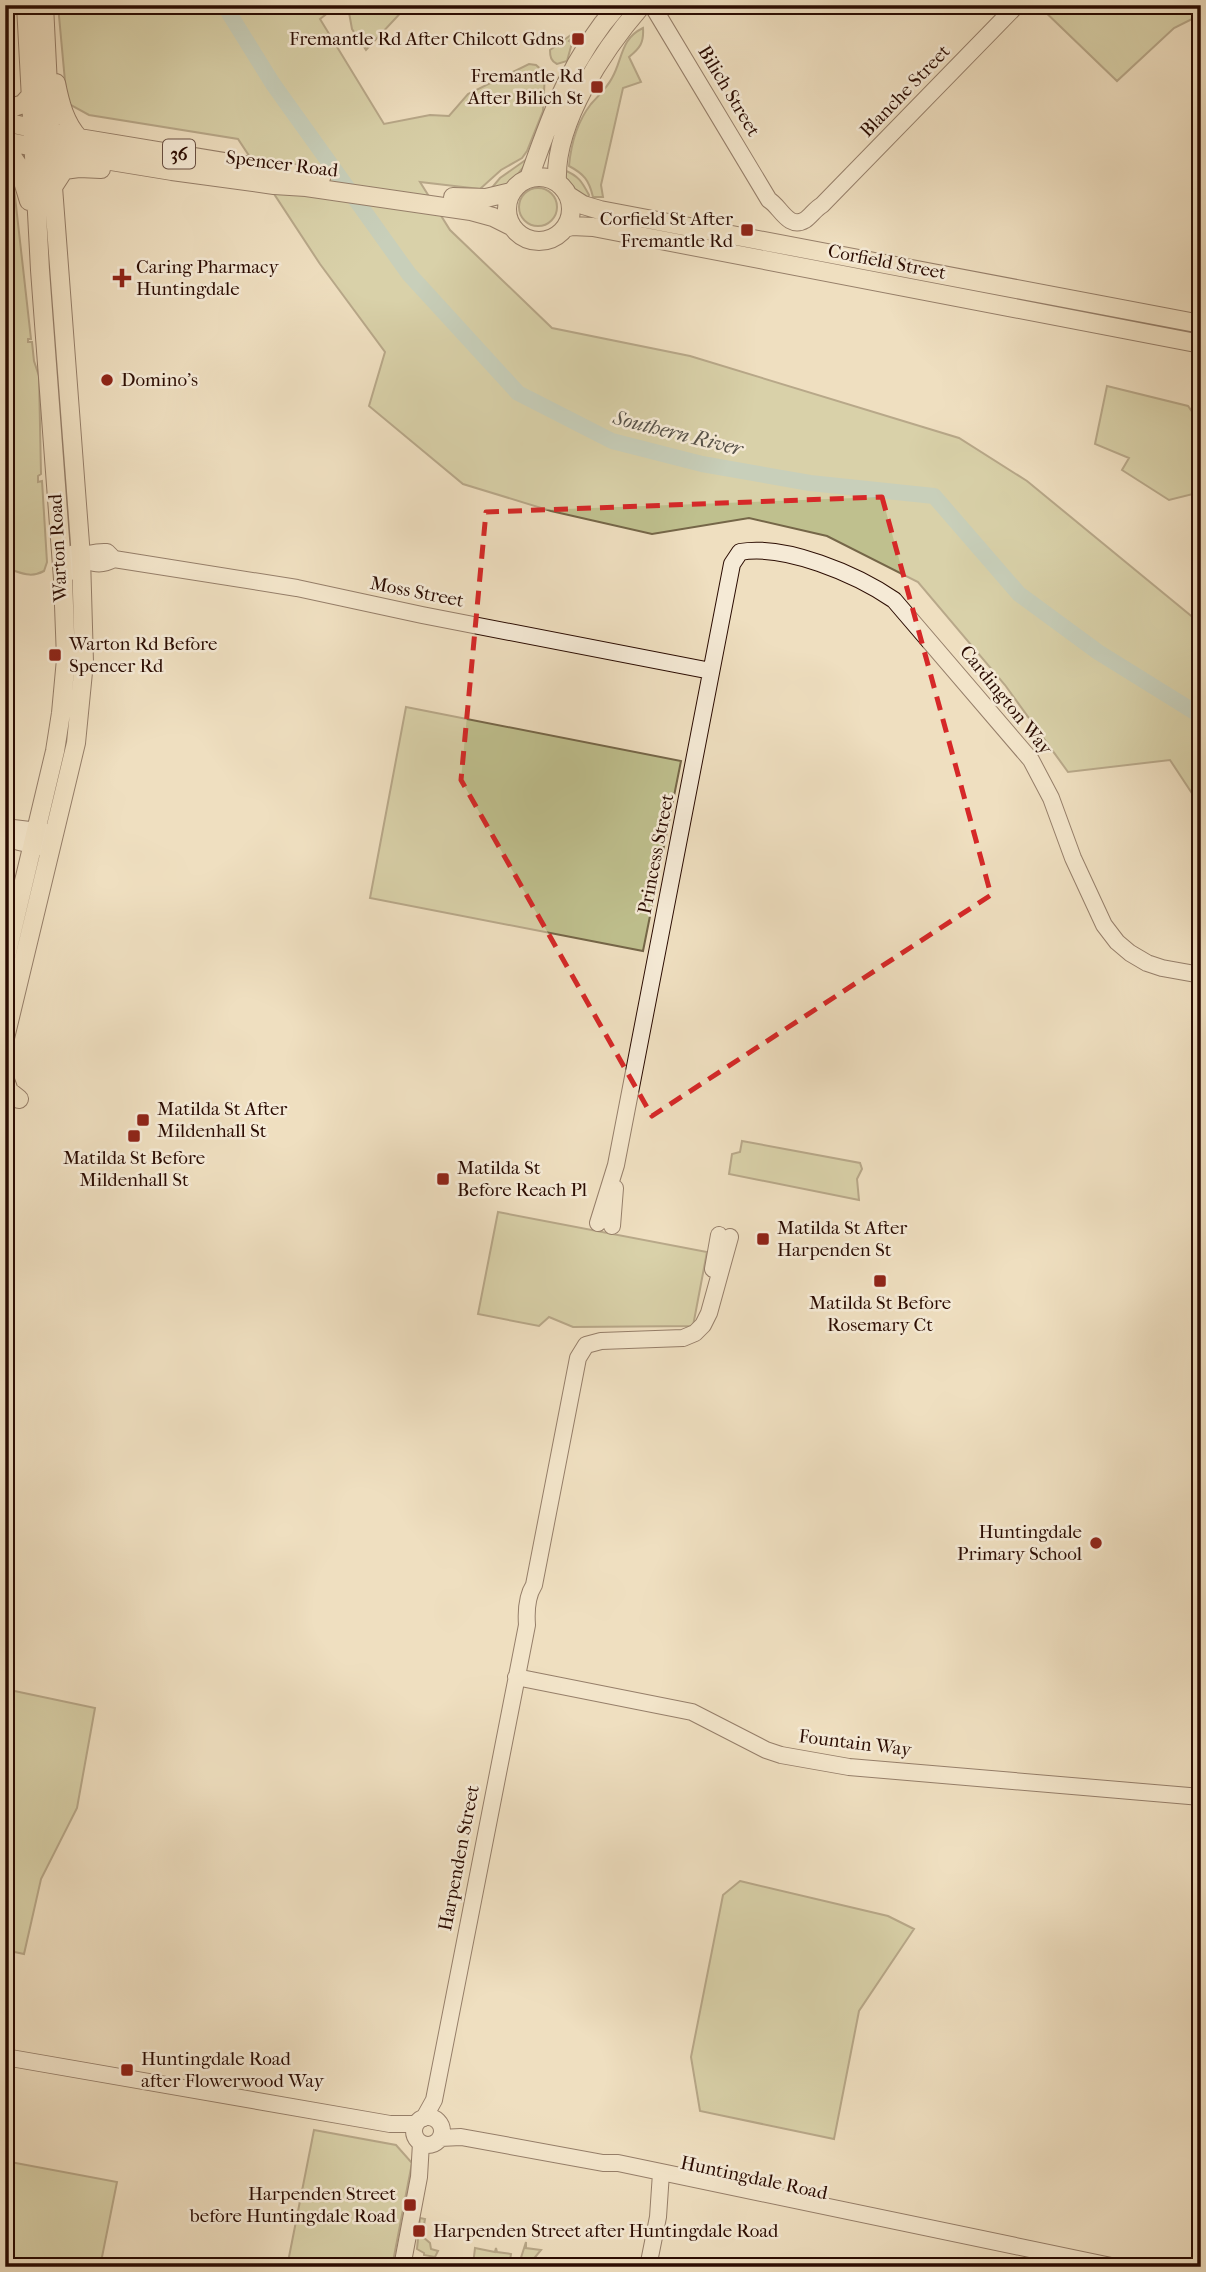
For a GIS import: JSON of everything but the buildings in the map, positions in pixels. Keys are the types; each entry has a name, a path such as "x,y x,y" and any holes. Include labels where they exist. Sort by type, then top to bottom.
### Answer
{"main road":[{"name":"Warton Road","path":"5,961 51,773 61,713 65,659 63,579 40,270 26,5"},
{"path":"529,178 567,79 586,46 618,5"},
{"path":"565,228 571,207 556,161 575,105 620,31 642,5"},
{"name":"Warton Road","path":"5,1038 76,743 84,662 81,557 53,187 44,8"},
{"path":"44,8 51,27 56,84 61,103 72,130 79,138"},
{"path":"5,110 23,104 31,95"},
{"name":"Spencer Road","path":"5,122 307,181 390,194 471,211 493,217 511,226"},
{"name":"Spencer Road","path":"5,141 33,148 274,186 307,181"},
{"path":"5,146 18,165 29,200 32,240 40,270"},
{"path":"53,187 64,170 79,167 188,178 208,177"},
{"path":"529,178 539,176 563,189"},
{"name":"36","path":"511,192 529,178"},
{"name":"Corfield Street","path":"563,189 583,205 600,210 1201,324"},
{"path":"511,192 507,209 511,226"},
{"name":"Spencer Road","path":"390,194 474,199 511,192"},
{"name":"36","path":"511,226 520,235 531,240 544,240 565,228"},
{"name":"Corfield Street","path":"565,228 593,227 1201,344"},
{"path":"52,433 57,424 59,408 58,375 66,365"},
{"path":"57,502 68,495 74,457"},
{"path":"5,1080 9,1091 19,1098"}],"street":[{"name":"Bilich Street","path":"652,5 769,200"},
{"name":"Blanche Street","path":"769,200 770,209 782,227 790,231 805,227 822,205 1017,5"},
{"path":"60,534 66,545 81,557 63,579"},
{"name":"Cardington Way","path":"740,552 756,549 814,561 869,583 894,600 1031,760 1051,798 1073,858 1104,925 1117,942 1147,963 1201,975"},
{"name":"Princess Street","path":"605,1225 732,564 740,552"},
{"name":"Moss Street","path":"81,557 92,564 105,564 114,559 297,588 409,613 711,671"},
{"path":"5,827 35,838"},
{"path":"5,835 53,841"},
{"name":"Harpenden Street","path":"402,2267 516,1678 527,1625 532,1617 536,1592 534,1585 578,1358 586,1345 601,1341 682,1338 695,1333 709,1313 717,1285 724,1236"},
{"name":"Fountain Way","path":"516,1678 692,1713 766,1750 849,1767 1201,1797"},
{"name":"Huntingdale Road","path":"5,2057 603,2163 617,2169 666,2177 803,2210 870,2222 900,2224 1116,2267"},
{"path":"648,2267 666,2177"}],"highlighted area":[{"path":"882,497 991,895 652,1116 461,780 486,512"}],"green space":[{"path":"58,5 338,5 320,19 384,124 430,115 449,116 468,94 529,64 536,65 545,73 543,111 522,158 501,170 480,189 420,182 450,230 552,328 690,356 959,438 1027,481 1201,624 1201,807 1170,760 1068,772 1005,685 918,582 827,536 749,518 652,534 551,511 463,484 369,406 385,352 320,264 238,139 89,115 67,103"},
{"path":"408,5 366,50 352,29 348,7"},
{"path":"1038,5 1191,5 1198,16 1174,28 1117,81"},
{"path":"643,28 640,45 629,57 641,82 623,88 601,185 603,197 593,197 585,178 569,166 571,150 586,111 610,82 630,38"},
{"path":"573,36 569,41 572,43 567,61 557,64 553,62 550,50"},
{"path":"527,159 509,185 489,191 500,178"},
{"path":"5,165 12,170 31,339 28,339 28,342 32,342 39,376 41,474 38,476 38,482 42,481 47,562 44,571 34,574 5,568"},
{"path":"564,170 582,183 589,195 587,199 568,185"},
{"path":"538,188 552,193 557,207 552,221 538,226 524,221 519,207 524,193"},
{"path":"1107,386 1188,406 1201,424 1201,492 1169,500 1122,470 1129,458 1095,444"},
{"path":"406,707 681,761 643,951 370,898"},
{"path":"742,1141 860,1163 862,1169 857,1179 859,1200 729,1174 732,1154 740,1152"},
{"path":"498,1212 707,1252 693,1326 573,1327 549,1317 539,1326 478,1314"},
{"path":"5,1689 95,1708 77,1808 41,1879 24,1954 5,1950"},
{"path":"740,1881 888,1916 914,1929 859,2011 834,2139 700,2111 691,2057 723,1895"},
{"path":"314,2130 396,2145 412,2163 392,2267 287,2267"},
{"path":"5,2161 117,2182 100,2267 5,2267"},
{"path":"420,2218 425,2219 422,2236 430,2243 431,2249 438,2251 435,2257 424,2255 417,2249"},
{"path":"526,2242 526,2248 541,2250 527,2267 518,2267"},
{"path":"475,2248 495,2252 496,2248 497,2252 511,2254 509,2267 473,2265"},
{"path":"1017,2258 1060,2267 1015,2267"}],"waterway":[{"name":"Southern River","path":"224,5 273,84 409,274 518,393 612,441 702,464 810,483 934,496 1019,594 1098,652 1201,716"}],"place":[{"name":"Fremantle Rd After Chilcott Gdns","path":"578,39"},
{"name":"Fremantle Rd After Bilich St","path":"597,87"},
{"name":"Corfield St After Fremantle Rd","path":"747,230"},
{"name":"Caring Pharmacy Huntingdale","path":"122,278"},
{"name":"Domino's","path":"107,380"},
{"name":"Warton Rd Before Spencer Rd","path":"55,655"},
{"name":"Matilda St After Mildenhall St","path":"143,1120"},
{"name":"Matilda St Before Mildenhall St","path":"134,1136"},
{"name":"Matilda St Before Reach Pl","path":"443,1179"},
{"name":"Matilda St After Harpenden St","path":"763,1239"},
{"name":"Matilda St Before Rosemary Ct","path":"880,1281"},
{"name":"Huntingdale Primary School","path":"1096,1543"},
{"name":"Huntingdale Road after Flowerwood Way","path":"127,2070"},
{"name":"Harpenden Street before Huntingdale Road","path":"410,2205"},
{"name":"Harpenden Street after Huntingdale Road","path":"419,2231"}]}
